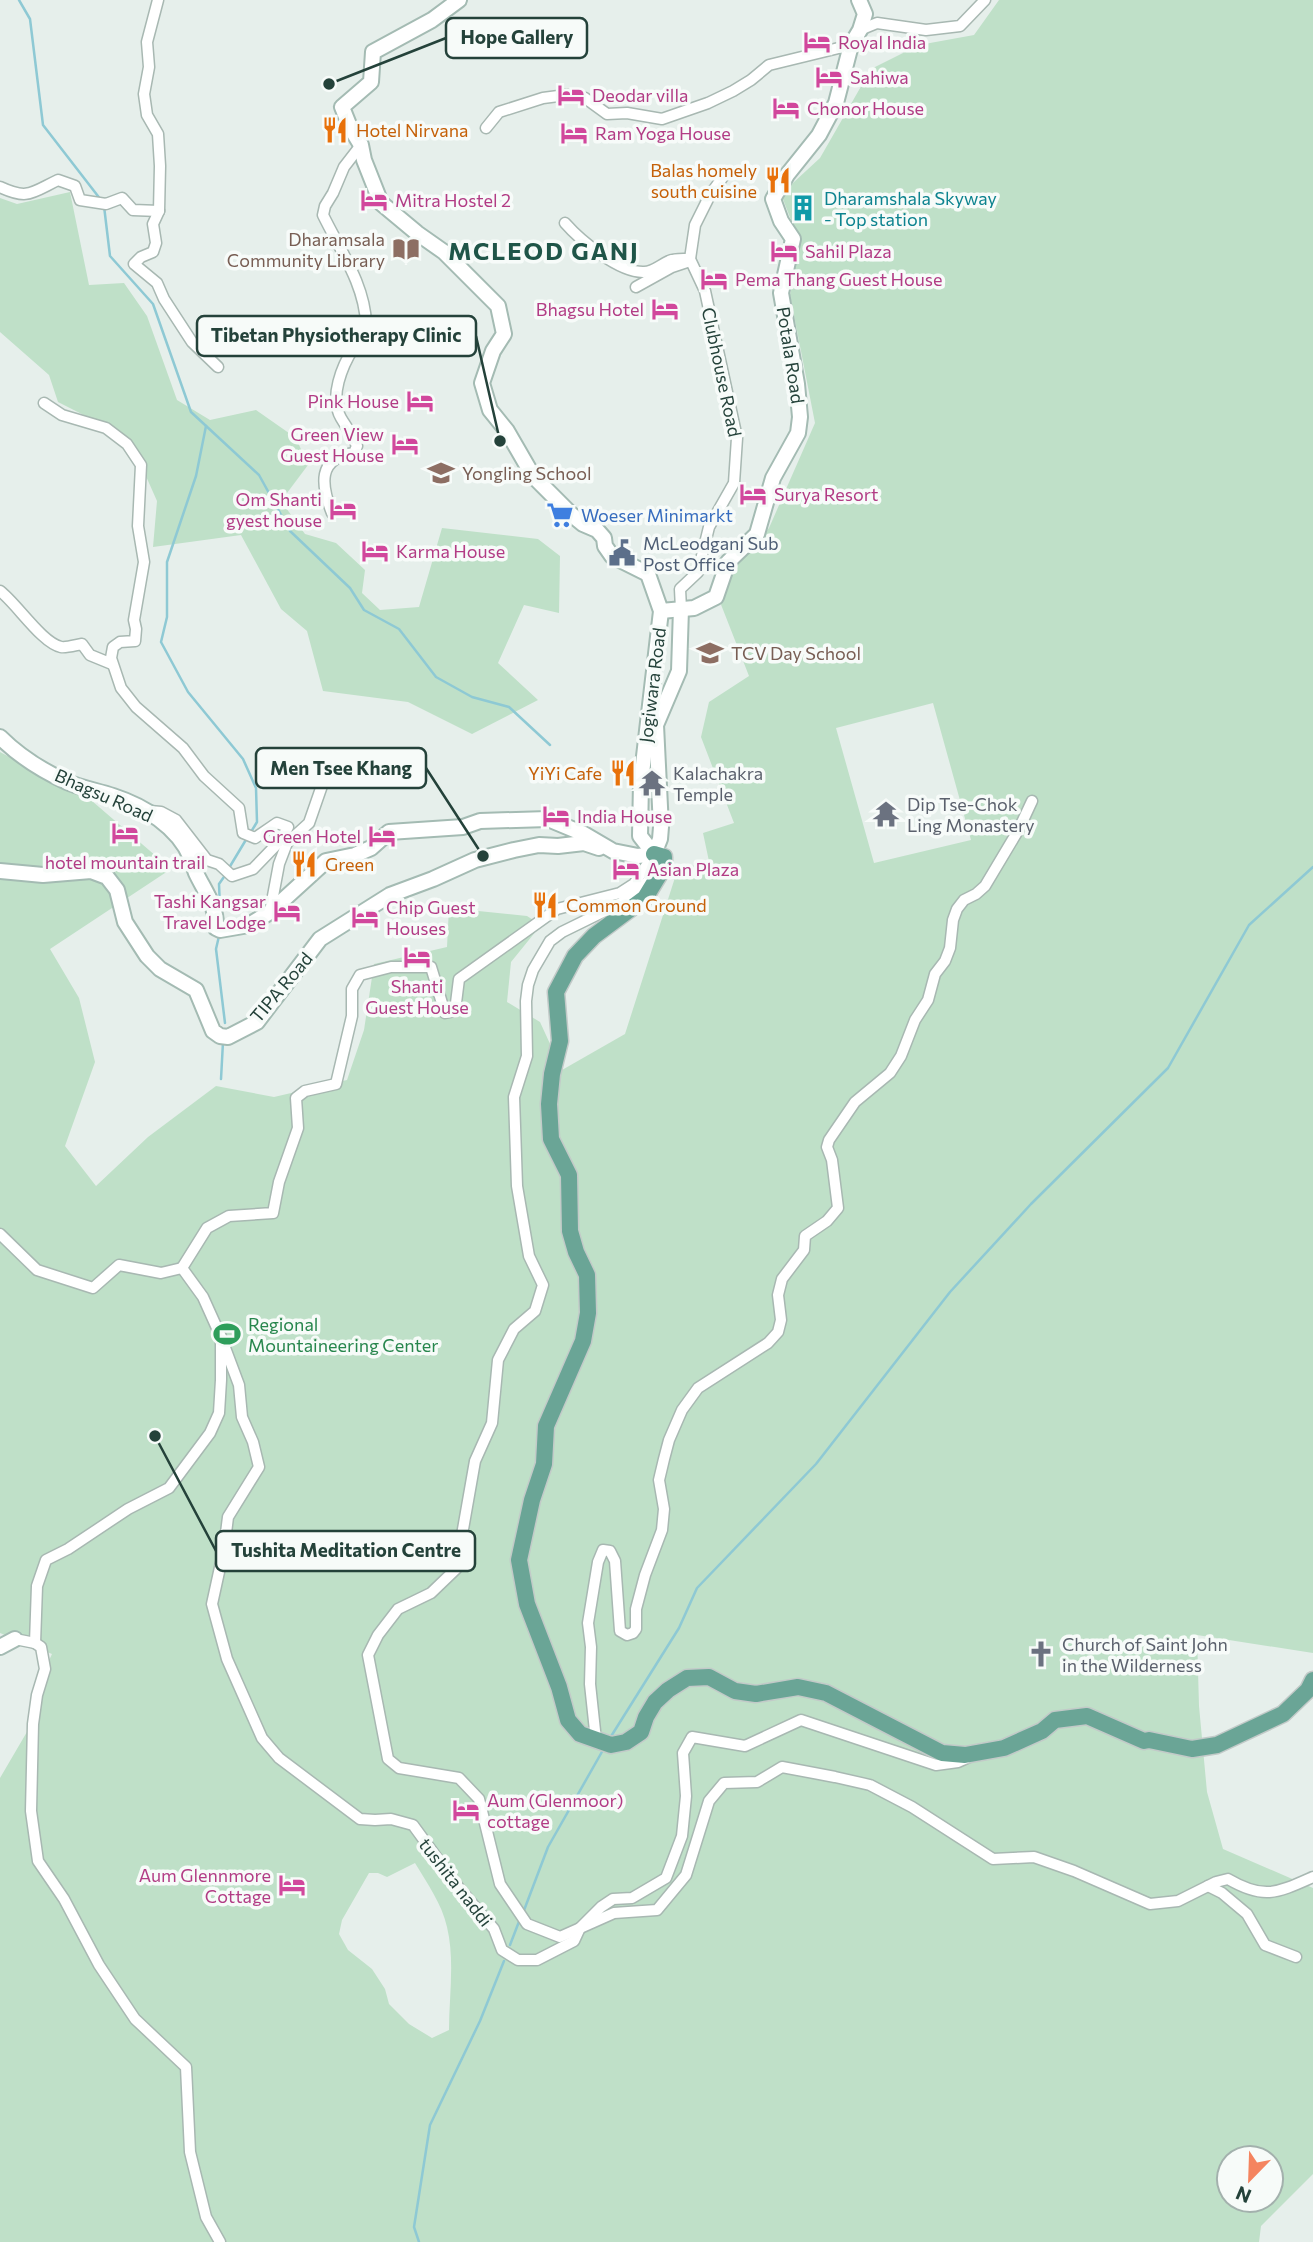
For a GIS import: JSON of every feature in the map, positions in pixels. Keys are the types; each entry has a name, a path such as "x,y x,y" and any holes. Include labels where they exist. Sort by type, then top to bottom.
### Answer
{"main road":[{"path":"654,854 664,857 664,864 645,898 594,936 575,956 556,992 560,1041 552,1074 549,1104 551,1139 569,1175 570,1231 587,1275 588,1313 583,1342 546,1426 544,1464 532,1500 519,1560 527,1604 559,1687 568,1720 580,1734 603,1742 626,1742 641,1732 655,1702 668,1690 687,1678 709,1677 735,1691 756,1694 798,1687 826,1693 942,1753 965,1755 1004,1748 1042,1731 1055,1720 1087,1716 1144,1741 1192,1749 1217,1745 1283,1714 1308,1690 1313,1680"}],"street":[{"path":"158,0 147,42 149,67 144,94 148,115 158,134 159,211 153,224 156,243 153,252 141,257 134,264 157,283 164,299 192,342 218,367"},
{"name":"Jogiwara Road","path":"459,0 432,20 373,52 371,82 342,107 361,145 381,203 444,252 498,306 504,334 493,351 482,383 490,410 507,431 533,476 572,515 597,530 612,556 648,574 661,611 643,759 640,836 654,854"},
{"path":"859,0 865,14 860,30"},
{"path":"860,30 877,23 926,30 960,26 985,0"},
{"name":"Potala Road","path":"681,609 694,608 716,597 728,562 757,534 773,478 797,433 800,417 797,384 781,293 793,239 781,221 774,199 787,175 819,135 836,103 851,46 860,30"},
{"path":"486,128 499,112 543,98 566,95 585,98 607,114 627,113 662,119 733,91 769,65 851,46"},
{"path":"332,513 324,480 329,464 340,455 354,453 357,446 340,416 336,396 344,364 367,327 361,291 323,215 344,167 361,145"},
{"path":"691,260 695,225 710,195 725,174"},
{"path":"0,187 17,195 29,194 58,180 75,187 80,200 106,204 122,198 133,210 159,211"},
{"path":"565,223 577,237 632,271 645,273 671,260 691,260"},
{"path":"636,287 691,260"},
{"name":"Clubhouse Road","path":"681,609 680,589 698,572 709,527 734,483 737,438 705,291 691,260"},
{"path":"44,403 62,415 106,428 127,443 141,465 138,526 144,562 134,620 135,641 120,642 113,647 111,658 121,688 136,707 183,748 204,776 239,808 247,835 255,838 277,823 288,827 281,841 253,869 232,876 219,864 207,860 176,820 161,812 148,811"},
{"path":"0,591 44,638 61,647 82,644 90,655 112,664"},
{"path":"0,1234 37,1270 93,1288 119,1265 161,1273 182,1268 207,1228 229,1216 273,1213 279,1182 298,1128 296,1098 305,1091 336,1084 352,1016 352,989 360,975 391,967 431,967 445,1013 455,1011 459,979 557,909 620,893 634,884 654,854 660,839 656,725 679,671 681,609 661,611"},
{"name":"Bhagsu Road","path":"0,737 13,750 65,781 115,796 158,818 190,856 213,904 217,916 216,928 220,930 249,925 270,912 326,861 355,855 372,848 389,832 463,827 480,821 548,818 613,850 638,856 654,854"},
{"path":"270,912 279,864 288,844 309,823 326,774"},
{"path":"603,1742 590,1684 591,1647 588,1623 598,1562 603,1550 610,1551 615,1561 620,1631 627,1635 635,1629 636,1609 645,1575 662,1530 664,1509 659,1480 669,1440 682,1410 698,1388 768,1343 778,1332 781,1320 778,1295 782,1279 804,1250 805,1236 827,1221 838,1208 832,1160 827,1147 829,1140 855,1102 890,1073 901,1056 915,1020 928,1000 935,974 945,961 957,909 964,900 985,886 1032,801"},
{"name":"TIPA Road","path":"0,871 43,875 91,871 107,877 117,890 125,922 147,956 160,969 196,990 213,1031 228,1037 257,1022 320,939 390,895 475,860 539,845 584,843 616,855 627,854"},
{"path":"654,854 658,858 649,881 638,892 614,907 562,932 550,941 528,985 527,1056 514,1097 517,1186 528,1256 543,1285 535,1311 514,1329 498,1360 492,1423 475,1461 456,1569 431,1593 398,1609 377,1636 368,1655 388,1759 399,1768 459,1778 479,1799 500,1884 527,1924 560,1937 614,1913 657,1910 686,1875 709,1801 724,1783 757,1782 782,1767 870,1785 993,1859 1034,1857 1150,1904 1178,1901 1228,1879 1247,1890 1261,1892 1284,1890 1313,1877"},
{"name":"tushita naddi","path":"182,1268 203,1297 221,1337 239,1385 242,1417 253,1442 259,1467 228,1517 212,1604 227,1658 262,1738 279,1758 359,1819 391,1819 413,1825 458,1888 494,1929 502,1950 518,1960 537,1960 555,1952 574,1941 580,1928 601,1906 613,1899 632,1898 666,1878 682,1836 686,1796 683,1753 692,1737 745,1746 801,1720 936,1765 957,1762 979,1752"},
{"path":"35,1643 37,1586 46,1560 169,1488 210,1433 219,1413 221,1337"},
{"path":"0,1647 15,1639 35,1643 41,1647 45,1669 37,1695 33,1724 31,1811 38,1861 64,1899 99,1965 135,2019 186,2067 190,2152 206,2217 220,2242"},
{"path":"1208,1886 1222,1893 1247,1914 1265,1945 1297,1957"}],"green space":[{"path":"999,0 1313,0 1313,1653 1197,1635 1199,1706 1207,1792 1223,1849 1313,1888 1313,2174 1285,2202 1285,2144 1215,2144 1215,2214 1273,2214 1261,2226 1259,2242 0,2242 0,1778 31,1725 45,1669 52,1654 0,1633 0,752 92,801 171,869 50,949 79,998 95,1062 65,1146 96,1186 148,1137 216,1086 274,1097 347,1080 364,1030 374,964 447,947 449,908 527,916 541,925 511,962 507,1002 540,1022 562,1070 625,1034 679,865 710,866 703,833 734,823 701,737 709,702 749,676 720,602 732,566 769,528 815,423 790,295 799,241 781,194 820,158 871,69 919,45 974,35","holes":["933,703 971,840 874,863 836,728","415,1863 442,1910 451,1952 449,2030 432,2038 409,2024 389,2004 385,1989 372,1969 348,1950 339,1934 342,1920 369,1873 387,1877"]},
{"path":"70,192 89,285 124,283 147,316 177,400 210,420 256,410 296,438 308,465 281,501 305,534 336,543 365,570 362,593 380,610 419,607 442,528 538,539 560,556 559,613 524,605 498,663 538,700 472,734 408,702 323,691 307,631 281,609 241,535 153,547 157,501 129,438 58,402 49,375 0,332 0,198 17,204"}],"waterway":[{"path":"19,0 30,19 43,125 101,200"},
{"path":"104,206 110,256 153,304 191,412 259,475 290,531 350,588 364,610 399,629 436,677 472,697 509,707 550,745"},
{"path":"206,426 196,476 167,562 167,617 161,642 188,692 243,759 256,788 257,822 251,832"},
{"path":"229,868 247,838"},
{"path":"610,1738 679,1628 697,1588 816,1464 950,1292 1031,1204 1168,1068 1249,925 1313,867"},
{"path":"220,908 219,884 226,874"},
{"path":"219,936 216,949 225,1023"},
{"path":"221,1079 223,1042"},
{"path":"523,1913 548,1847 603,1750"},
{"path":"510,1945 520,1919"},
{"path":"419,2242 414,2227 430,2125 480,2021 504,1961"}],"place":[{"name":"Royal India","path":"817,42"},
{"name":"Sahiwa","path":"829,77"},
{"name":"Hope Gallery","path":"329,84"},
{"name":"Deodar villa","path":"571,95"},
{"name":"Chonor House","path":"786,108"},
{"name":"Hotel Nirvana","path":"335,130"},
{"name":"Ram Yoga House","path":"574,133"},
{"name":"Balas homely south cuisine","path":"778,180"},
{"name":"Mitra Hostel 2","path":"374,200"},
{"name":"Dharamshala Skyway - Top station","path":"803,208"},
{"name":"Dharamsala Community Library","path":"406,249"},
{"name":"Sahil Plaza","path":"784,251"},
{"name":"Pema Thang Guest House","path":"714,279"},
{"name":"Bhagsu Hotel","path":"665,309"},
{"name":"Pink House","path":"420,401"},
{"name":"Tibetan Physiotherapy Clinic","path":"500,441"},
{"name":"Green View Guest House","path":"405,444"},
{"name":"Yongling School","path":"441,473"},
{"name":"Surya Resort","path":"753,494"},
{"name":"Om Shanti gyest house","path":"343,509"},
{"name":"Woeser Minimarkt","path":"560,515"},
{"name":"Karma House","path":"375,551"},
{"name":"McLeodganj Sub Post Office","path":"622,553"},
{"name":"TCV Day School","path":"710,653"},
{"name":"YiYi Cafe","path":"623,773"},
{"name":"Kalachakra Temple","path":"652,783"},
{"name":"Dip Tse-Chok Ling Monastery","path":"886,814"},
{"name":"India House","path":"556,816"},
{"name":"hotel mountain trail","path":"125,833"},
{"name":"Green Hotel","path":"382,836"},
{"name":"Men Tsee Khang","path":"483,856"},
{"name":"Green","path":"304,864"},
{"name":"Asian Plaza","path":"626,869"},
{"name":"Common Ground","path":"545,905"},
{"name":"Tashi Kangsar Travel Lodge","path":"287,911"},
{"name":"Chip Guest Houses","path":"365,917"},
{"name":"Shanti Guest House","path":"417,957"},
{"name":"Regional Mountaineering Center","path":"227,1334"},
{"name":"Tushita Meditation Centre","path":"155,1436"},
{"name":"Church of Saint John in the Wilderness","path":"1041,1654"},
{"name":"Aum (Glenmoor) cottage","path":"466,1810"},
{"name":"Aum Glennmore Cottage","path":"292,1885"}],"district":[{"name":"MCLEOD GANJ","path":"544,250"}]}
